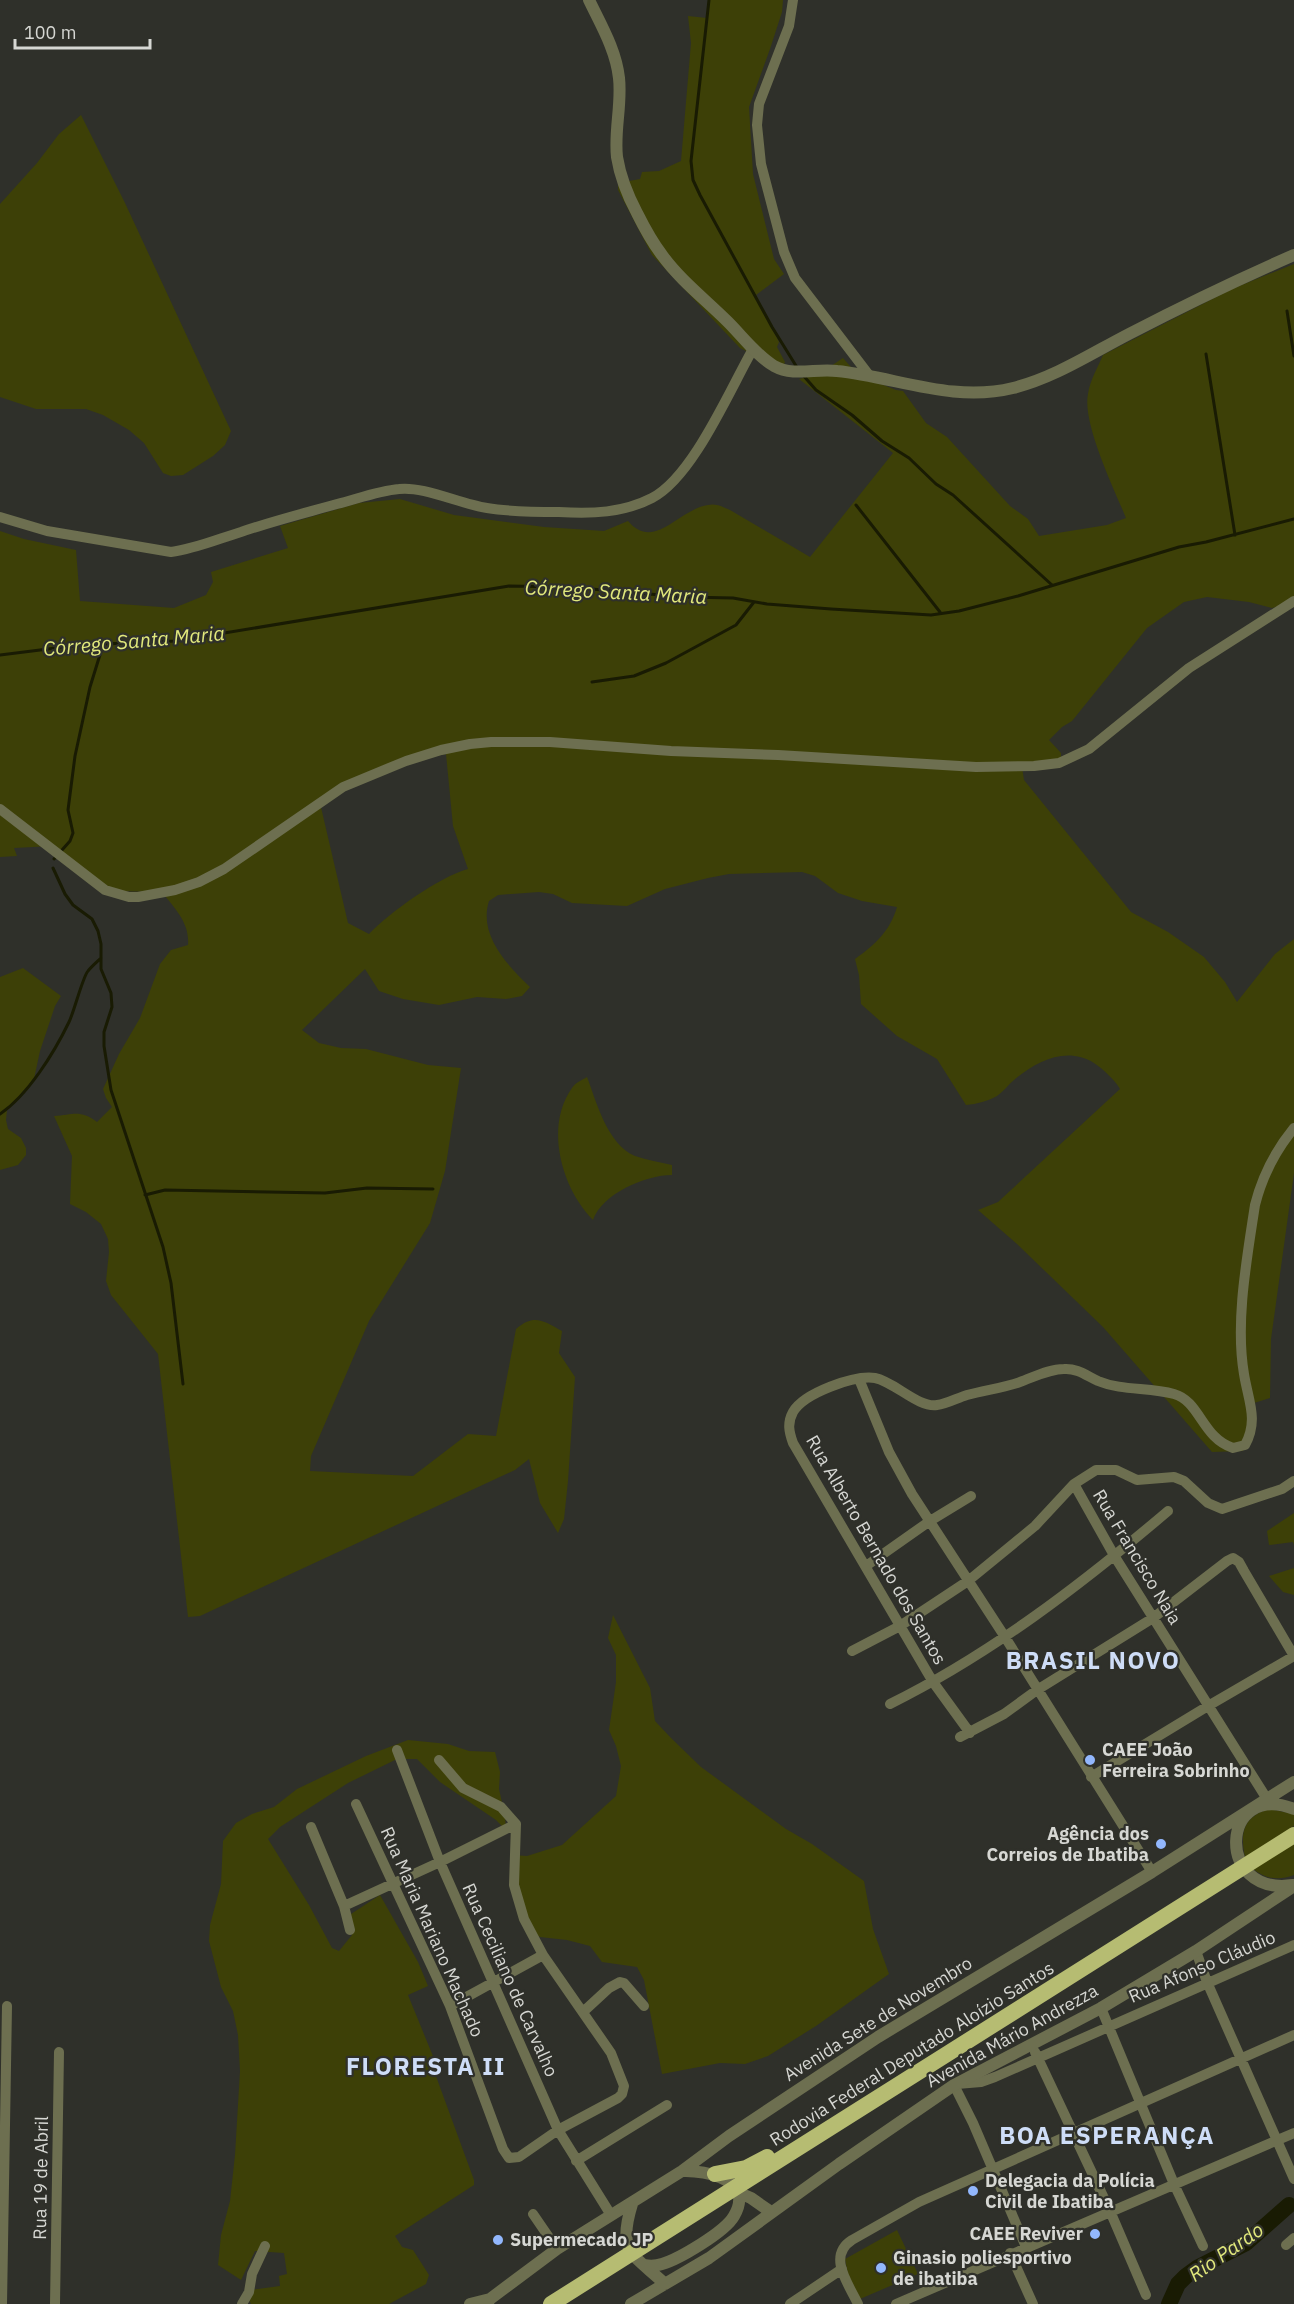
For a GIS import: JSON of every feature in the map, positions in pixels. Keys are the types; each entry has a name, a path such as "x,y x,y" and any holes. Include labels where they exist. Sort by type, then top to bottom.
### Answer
{"highway":[{"name":"Rodovia Federal Deputado Aloízio Santos","path":"551,2304 606,2268 638,2260 736,2190 1240,1861 1294,1835"},
{"path":"715,2174 746,2168 777,2152 804,2145"}],"street":[{"path":"793,0 789,26 759,104 757,125 761,164 784,252 795,278 869,375"},
{"path":"592,3 610,44 620,80 617,156 623,182 637,213 662,256 753,349 774,366 795,372 837,370 869,375 910,386 941,390 973,392 1014,388 1067,367 1132,332 1294,255"},
{"path":"0,517 47,531 171,552 186,550 258,526 379,492 402,488 416,489 461,504 498,510 586,514 611,512 655,497 678,476 693,457 753,349"},
{"path":"0,809 105,890 129,897 138,897 176,890 199,882 224,869 343,787 406,761 470,744 540,742 976,767 1059,763 1089,749 1189,668 1294,601"},
{"path":"1152,1872 899,1472 859,1379 870,1378 886,1381 934,1406 1056,1370 1071,1369 1109,1385 1164,1392 1184,1398 1205,1427 1220,1441 1233,1448 1245,1445 1249,1438 1253,1417 1241,1358 1242,1330 1253,1222 1259,1190 1284,1140 1294,1128"},
{"name":"Rua Alberto Bernado dos Santos","path":"859,1379 829,1387 804,1401 792,1414 789,1425 793,1443 965,1735 1004,1714 1037,1690"},
{"path":"852,1651 900,1626 968,1581 1035,1526 1074,1484 1096,1470 1116,1470 1137,1480 1174,1477 1184,1480 1214,1507 1227,1509 1282,1489 1294,1481"},
{"name":"Rua Francisco Naia","path":"1074,1484 1115,1557 1267,1799"},
{"path":"866,1566 930,1521 971,1496"},
{"path":"890,1704 933,1682 1005,1637 1115,1557 1168,1511"},
{"path":"1037,1690 1153,1618 1227,1561 1233,1558 1239,1562 1294,1656 1091,1777"},
{"name":"Rua Ceciliano de Carvalho","path":"397,1750 440,1862 558,2130 611,2215"},
{"path":"439,1760 463,1788 501,1808 516,1824 515,1892 524,1919 543,1954 611,2053 624,2086 618,2098 558,2130"},
{"path":"1240,1861 1236,1833 1240,1823 1254,1807 1270,1804 1294,1809 1293,1783"},
{"name":"Avenida Sete de Novembro","path":"471,2304 489,2301 557,2249 682,2171 738,2130 893,2027 1152,1872 1293,1783"},
{"name":"Rua Maria Mariano Machado","path":"356,1803 450,2006 502,2149 509,2158 513,2159 558,2130"},
{"path":"344,1906 516,1824"},
{"path":"311,1827 344,1906 350,1930"},
{"path":"1200,1841 1220,1837 1232,1846 1250,1875 1258,1881 1277,1886 1294,1886"},
{"path":"1256,1910 1260,1896 1258,1881"},
{"name":"Avenida Mário Andrezza","path":"631,2304 709,2258 771,2212 956,2084 1101,2008 1196,1951 1294,1886"},
{"name":"Rua Afonso Cláudio","path":"956,2084 981,2082 1294,1945"},
{"path":"1196,1951 1294,2179"},
{"path":"450,2006 543,1954"},
{"path":"583,2012 609,1988 620,1982 624,1983 644,2006"},
{"path":"2,2304 7,2006"},
{"path":"1101,2008 1174,2184 1203,2246"},
{"path":"858,2304 842,2270 840,2252 844,2245 852,2240 918,2202 1294,2035"},
{"path":"1032,2045 1110,2211 1146,2295"},
{"name":"Rua 19 de Abril","path":"55,2304 59,2052"},
{"path":"956,2084 1026,2247"},
{"path":"576,2161 667,2105"},
{"path":"896,2304 910,2301 1010,2253 1294,2133"},
{"path":"682,2171 704,2171 723,2177 736,2190 771,2212"},
{"path":"638,2260 652,2266 662,2264 686,2252 726,2225 738,2207 736,2190"},
{"path":"632,2204 626,2228 627,2246 638,2260 665,2284"},
{"path":"533,2214 557,2249"},
{"path":"242,2304 249,2292 252,2274 265,2246"},
{"path":"1010,2253 1033,2304"},
{"path":"790,2304 842,2270"}],"shaded area":[{"path":"710,0 783,0 782,12 749,107 753,174 774,259 784,274 756,295 779,342 777,347 785,362 782,369 740,348 652,255 618,190 618,183 640,179 642,172 659,171 681,161 691,43 688,16 707,18"},
{"path":"81,115 125,203 231,431 225,445 213,456 183,475 171,476 163,473 144,443 129,430 103,415 86,409 36,409 0,397 0,204 37,163 59,134"},
{"path":"1294,264 1294,598 1283,605 1272,608 1249,602 1207,597 1184,602 1147,628 1072,721 1049,740 1061,753 1061,759 1022,767 1024,780 1131,912 1168,932 1204,957 1225,982 1237,1002 1275,954 1294,939 1294,1173 1271,1339 1270,1398 1254,1403 1243,1451 1212,1452 1103,1327 1017,1244 978,1210 998,1202 1120,1089 1094,1063 1083,1058 1062,1056 1032,1067 994,1098 966,1105 937,1059 897,1036 861,1004 859,975 855,959 881,937 897,907 862,901 838,893 815,876 802,872 729,874 708,878 665,889 627,906 572,903 553,894 539,892 498,895 489,901 488,926 491,938 504,960 530,987 522,996 506,999 477,997 439,1005 403,999 379,991 365,969 302,1030 319,1043 341,1048 366,1049 428,1065 461,1068 445,1171 430,1223 369,1321 311,1456 310,1471 413,1476 468,1434 496,1436 516,1329 528,1321 539,1320 562,1331 559,1353 575,1377 564,1519 558,1533 540,1503 529,1459 515,1470 200,1616 188,1617 158,1354 111,1295 106,1281 108,1239 101,1224 86,1212 70,1204 72,1156 54,1116 81,1114 97,1122 112,1107 103,1089 119,1054 140,1018 160,964 171,950 188,945 187,930 181,917 162,892 114,891 53,846 14,848 17,856 0,857 0,531 24,539 76,550 80,601 174,608 206,595 213,582 211,572 288,548 280,526 359,503 400,499 454,515 544,527 604,531 628,521 638,529 647,532 657,531 697,508 714,505 730,510 810,557 893,453 799,379 819,374 843,358 858,375 903,391 926,423 947,437 1010,506 1028,519 1039,536 1107,525 1126,518 1100,456 1087,406 1090,384 1103,355 1232,289","holes":["446,754 453,826 468,869 443,879 416,896 369,934 348,923 320,803 381,774 413,762"]},
{"path":"23,968 61,996 55,1006 40,1051 34,1079 7,1110 8,1129 21,1138 26,1148 26,1155 18,1165 0,1170 0,977"},
{"path":"587,1077 604,1122 617,1142 635,1156 672,1165 672,1175 638,1182 615,1194 605,1202 593,1220 582,1207 565,1175 558,1139 559,1121 564,1104 573,1086"},
{"path":"1294,1513 1294,1545 1293,1542 1269,1545 1267,1531"},
{"path":"1294,1568 1294,1595 1283,1592 1269,1576"},
{"path":"613,1615 650,1688 655,1721 671,1738 701,1767 786,1829 812,1844 864,1881 873,1929 889,1974 816,2026 768,2056 745,2064 720,2063 662,2074 644,1980 637,1967 602,1962 590,1946 567,1940 540,1937 526,1927 512,1855 527,1856 562,1845 616,1796 621,1766 609,1730 616,1682 616,1655 608,1638"},
{"path":"408,1740 448,1744 469,1751 495,1752 500,1772 499,1789 506,1830 496,1820 440,1782 417,1759 397,1759 348,1783 280,1827 268,1839 309,1905 332,1948 339,1951 352,1935 351,1914 380,1895 418,1962 428,1986 408,1995 437,2066 433,2068 474,2185 395,2236 402,2247 413,2250 429,2275 426,2284 389,2304 251,2304 248,2298 250,2290 280,2286 279,2276 287,2274 284,2253 255,2251 241,2280 218,2265 221,2235 230,2201 240,2071 238,2035 233,2011 221,1987 209,1941 210,1925 221,1884 223,1841 236,1823 252,1814 274,1807 297,1789 366,1756"},
{"path":"1269,1809 1294,1814 1294,1826 1245,1857 1243,1840 1245,1827 1254,1816"},
{"path":"1294,1842 1294,1875 1272,1878 1252,1868"},
{"name":"Ginasio poliesportivo de ibatiba","path":"897,2230 918,2274 860,2299 849,2279 845,2259"}],"waterway":[{"path":"709,0 691,161 693,180 772,327 798,369"},
{"path":"1287,311 1294,356"},
{"path":"1206,354 1235,535"},
{"path":"802,374 816,390 852,415 882,441 909,458 936,484 953,495 1052,585"},
{"path":"856,505 940,612"},
{"name":"Córrego Santa Maria","path":"0,655 80,645 176,641 509,586 568,587 684,597 733,598 767,604 931,615 959,611 1018,596 1179,547 1294,519"},
{"path":"592,682 634,676 666,663 736,625 754,602"},
{"path":"54,859 70,841 73,833 68,810 75,756 90,687 103,645"},
{"path":"53,868 65,894 73,905 92,919 98,931 101,944 101,969 111,993 112,1007 104,1032 111,1090 163,1247 171,1283 183,1384"},
{"path":"0,1114 30,1085 48,1060 69,1022 86,974 101,958"},
{"path":"145,1195 165,1190 325,1193 367,1188 433,1189"},
{"name":"Rio Pardo","path":"1169,2304 1178,2284 1186,2276 1246,2243 1289,2205"}],"place":[{"name":"CAEE João Ferreira Sobrinho","path":"1090,1760"},
{"name":"Agência dos Correios de Ibatiba","path":"1161,1844"},
{"name":"Delegacia da Polícia Civil de Ibatiba","path":"973,2191"},
{"name":"CAEE Reviver","path":"1095,2234"},
{"name":"Supermecado JP","path":"498,2240"},
{"name":"Ginasio poliesportivo de ibatiba","path":"881,2268"}],"district":[{"name":"BRASIL NOVO","path":"1093,1661"},
{"name":"FLORESTA II","path":"426,2067"},
{"name":"BOA ESPERANÇA","path":"1107,2136"}]}
